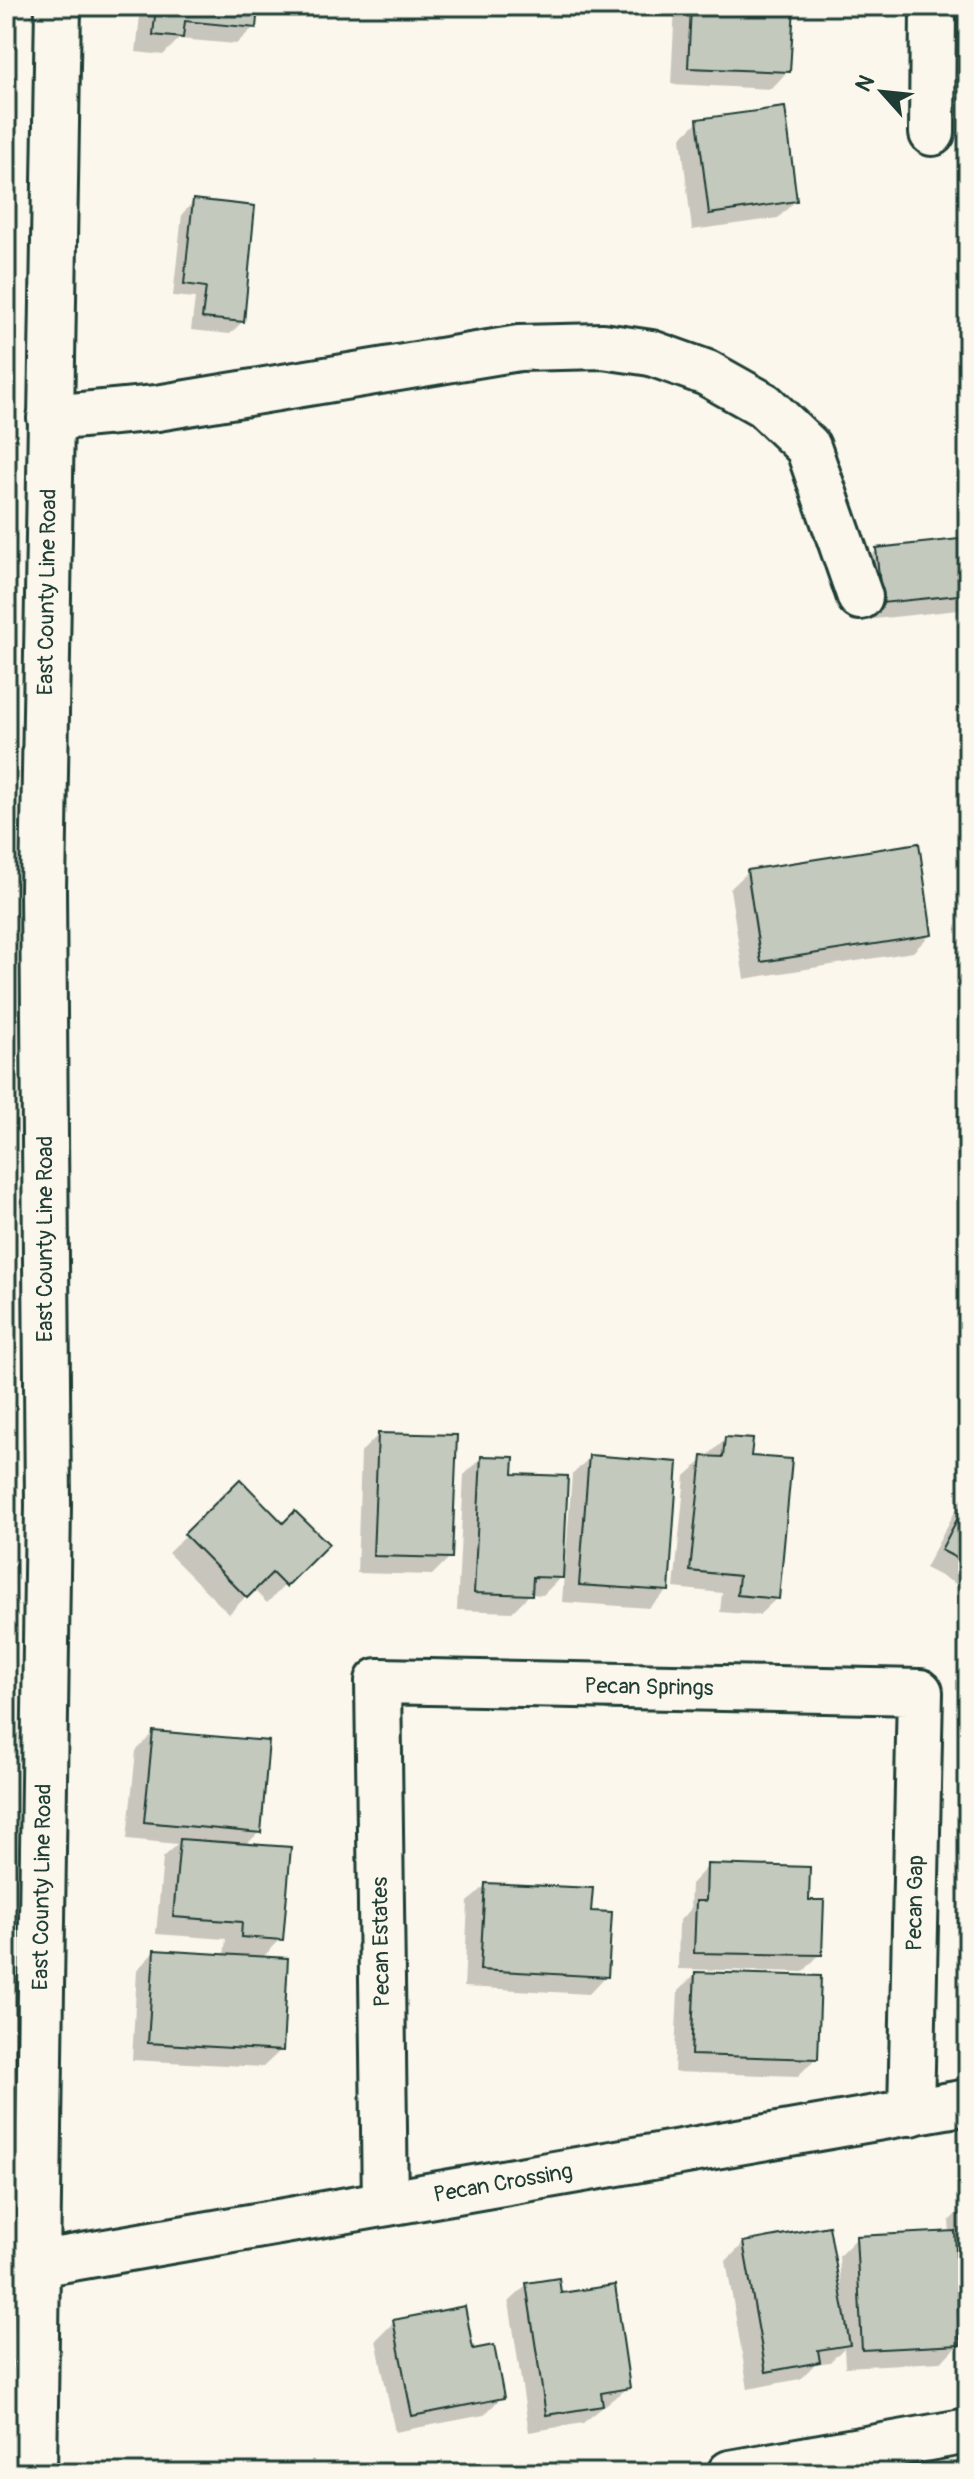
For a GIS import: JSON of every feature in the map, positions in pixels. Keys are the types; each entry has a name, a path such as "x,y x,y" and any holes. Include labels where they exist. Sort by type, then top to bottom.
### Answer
{"street":[{"name":"East County Line Road","path":"34,2473 48,1505 43,890 58,6"},
{"path":"932,133 933,6"},
{"path":"50,418 157,408 519,348 603,346 651,353 707,373 764,405 808,447 860,597"},
{"name":"Pecan Springs","path":"378,1681 920,1692"},
{"name":"Pecan Estates","path":"378,1681 385,2203"},
{"name":"Pecan Gap","path":"911,2113 920,1692"},
{"name":"Pecan Crossing","path":"37,2264 968,2102"},
{"path":"730,2473 968,2431"}],"building":[{"path":"156,6 258,6 256,28 185,21 183,38 153,35"},
{"path":"691,6 794,6 790,72 688,68"},
{"path":"785,107 797,201 709,214 697,119"},
{"path":"193,199 255,206 244,322 202,318 206,287 184,284"},
{"path":"968,538 968,594 882,603 876,548"},
{"path":"919,843 932,935 761,962 747,870"},
{"path":"378,1433 457,1435 452,1558 373,1556"},
{"path":"725,1437 753,1439 751,1456 792,1459 779,1599 737,1595 739,1576 690,1571 702,1456 723,1457"},
{"path":"589,1455 678,1462 669,1591 579,1585"},
{"path":"481,1456 514,1457 513,1474 568,1476 563,1578 533,1577 532,1595 474,1593"},
{"path":"240,1479 283,1523 295,1511 329,1544 286,1587 272,1573 247,1598 184,1534"},
{"path":"968,1499 968,1564 941,1550"},
{"path":"153,1731 269,1741 261,1833 144,1822"},
{"path":"180,1839 291,1847 283,1940 241,1937 242,1922 173,1917"},
{"path":"707,1864 810,1867 809,1900 824,1900 822,1955 694,1953 696,1901 706,1901"},
{"path":"485,1883 593,1888 591,1911 612,1912 608,1977 480,1970"},
{"path":"154,1950 288,1958 283,2051 148,2043"},
{"path":"695,1972 821,1976 818,2059 691,2055"},
{"path":"829,2226 850,2345 818,2350 820,2362 766,2372 743,2242"},
{"path":"955,2231 960,2345 862,2350 856,2236"},
{"path":"559,2278 561,2293 615,2285 630,2388 601,2393 603,2406 546,2415 526,2283"},
{"path":"465,2306 473,2349 494,2345 504,2398 412,2416 393,2320"}]}
